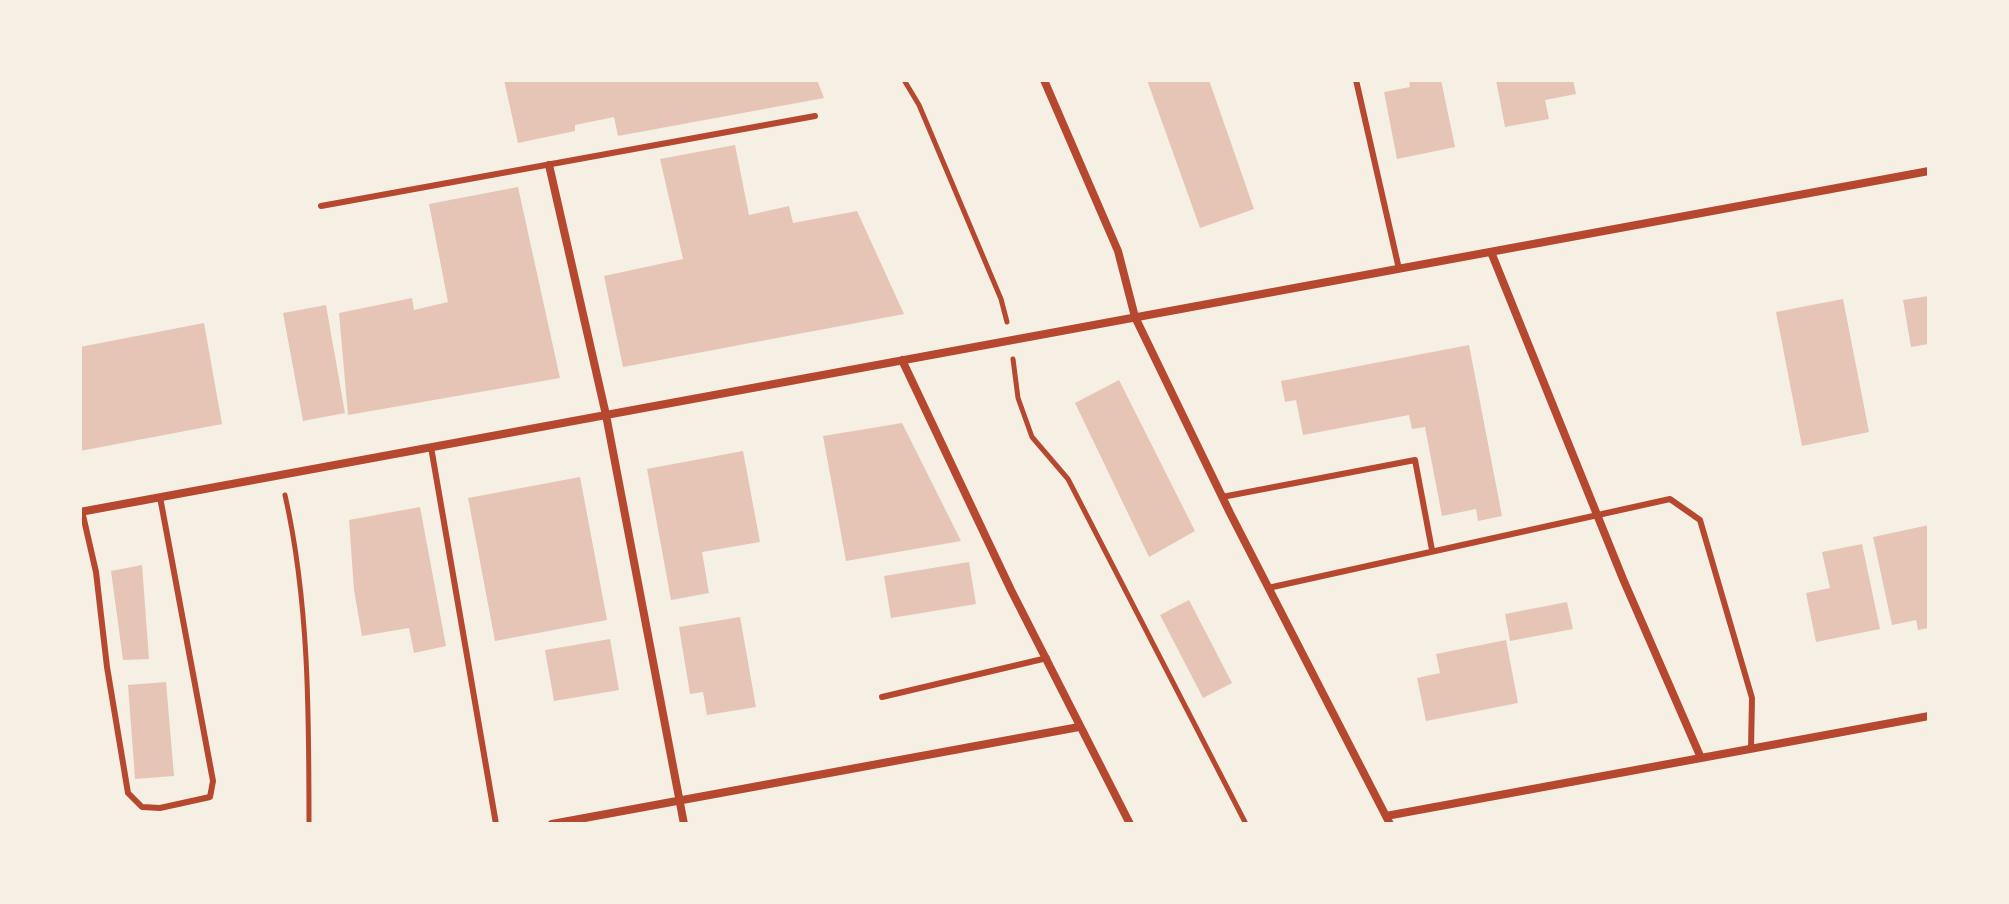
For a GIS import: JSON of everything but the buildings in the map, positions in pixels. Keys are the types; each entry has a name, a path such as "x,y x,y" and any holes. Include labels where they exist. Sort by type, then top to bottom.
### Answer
{"street":[{"path":"1044,80 1118,251 1135,317 1222,497 1388,820 1929,716"},
{"path":"549,165 606,415 684,824"},
{"path":"81,511 1929,171"},
{"path":"1491,252 1597,516 1701,758"},
{"path":"902,360 1079,727 1130,824"},
{"path":"552,824 1079,727"}],"lane":[{"path":"1356,80 1399,269"},
{"path":"321,206 815,116"},
{"path":"431,447 496,824"},
{"path":"1222,497 1415,460 1432,550"},
{"path":"81,511 96,572 107,667 128,793 142,807 160,808 210,797 213,781 160,497"},
{"path":"1268,588 1670,499 1700,520 1752,698 1751,749"},
{"path":"882,697 1047,658"}],"path":[{"path":"904,80 919,105 1001,299 1007,323"},
{"path":"1014,364 1018,398 1032,437 1068,479 1246,824"},
{"path":"281,475 298,550 309,734 309,824"}]}
